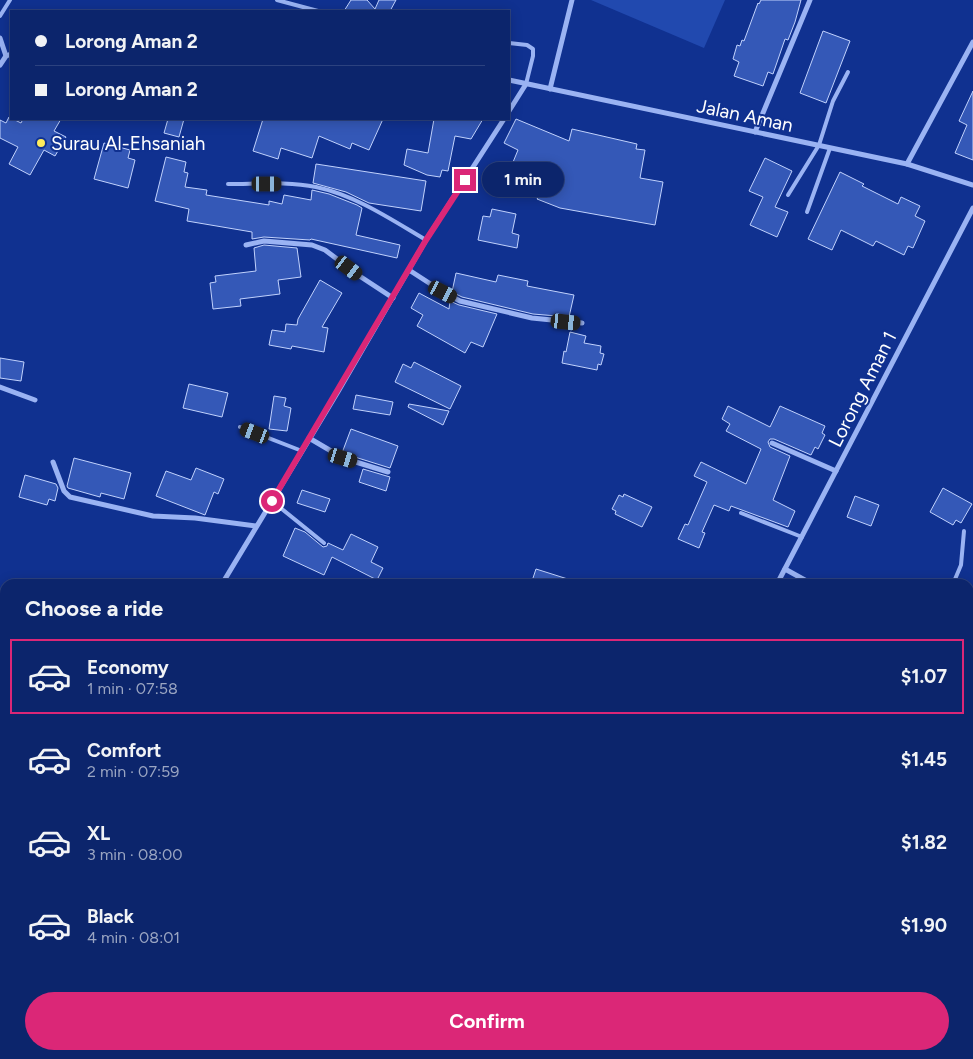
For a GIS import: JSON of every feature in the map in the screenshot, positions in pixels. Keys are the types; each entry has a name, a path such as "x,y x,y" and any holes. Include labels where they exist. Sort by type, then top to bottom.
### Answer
{"street":[{"path":"550,89 572,0"},
{"path":"756,132 810,0"},
{"path":"0,38 8,55 0,65"},
{"path":"907,164 973,42"},
{"name":"Jalan Aman","path":"510,80 907,164 973,185"},
{"path":"510,109 526,84"},
{"path":"225,579 426,240 503,120"},
{"name":"Lorong Aman 1","path":"780,579 973,208"},
{"path":"246,245 264,241 312,245 325,250 393,298"},
{"path":"409,270 460,301 532,318 582,323"},
{"path":"0,387 35,400"},
{"path":"309,438 343,458 388,472"},
{"path":"772,443 836,471"},
{"path":"53,462 64,491 70,497 153,516 195,518 256,526"},
{"path":"785,569 803,579"}],"lane":[{"path":"0,16 10,0"},
{"path":"277,0 314,10"},
{"path":"510,43 527,45 532,49 533,56 526,84"},
{"path":"788,195 819,145 833,101 848,72"},
{"path":"807,212 830,148"},
{"path":"228,184 286,184 316,187 368,207 426,240"},
{"path":"240,428 302,451"},
{"path":"272,501 324,543"},
{"path":"740,513 802,537"},
{"path":"955,579 961,565 964,531"}],"shaded area":[{"path":"591,0 725,0 704,48"}],"building":[{"path":"351,0 367,0 375,9 379,0 396,0 391,10 345,10"},
{"path":"761,0 801,0 795,22 788,40 785,39 773,74 768,72 763,86 734,76 739,62 733,59 737,45 740,46 742,40 744,41 758,3"},
{"path":"823,31 850,41 826,103 800,93"},
{"path":"973,91 973,160 955,153 967,125 959,121"},
{"name":"Surau Al-Ehsaniah","path":"9,117 10,120 21,123 22,120 60,120 54,131 66,137 55,156 44,150 30,175 9,164 18,147 0,138 0,120 6,123"},
{"path":"516,119 569,141 572,129 637,144 636,149 645,150 640,178 663,182 655,225 560,208 537,199 539,196 511,185 517,169 511,167 518,150 504,143"},
{"path":"168,120 184,120 179,137 164,133"},
{"path":"263,120 383,120 369,150 352,143 350,149 319,136 312,158 281,148 278,159 253,151"},
{"path":"434,120 482,120 471,139 455,136 448,171 442,170 440,177 427,175 404,165 407,149 428,153"},
{"path":"104,143 130,150 128,158 135,160 128,188 94,179"},
{"path":"166,157 186,162 184,172 188,173 185,187 207,190 206,195 269,205 269,201 282,204 284,195 311,200 312,190 329,194 357,205 362,208 356,235 400,245 397,258 311,239 264,237 252,239 252,232 187,221 189,209 155,201"},
{"path":"765,158 792,171 775,207 788,212 777,237 750,225 763,197 749,191"},
{"path":"316,164 426,181 421,211 369,203 346,192 313,183"},
{"path":"840,172 864,184 862,186 898,204 901,197 920,206 915,216 925,221 913,248 908,246 904,255 876,241 873,246 841,230 832,250 808,239"},
{"path":"492,209 516,214 512,233 519,235 517,248 478,240 483,216 490,217"},
{"path":"264,245 297,248 301,277 278,280 280,294 240,299 241,306 213,309 210,283 216,282 215,276 256,271 254,248"},
{"path":"456,273 496,282 498,275 528,281 527,286 574,295 569,317 533,314 462,297 452,292"},
{"path":"320,280 342,293 322,327 328,328 324,352 292,346 291,349 269,345 272,330 285,332 286,324 297,325 298,319"},
{"path":"419,293 449,309 450,301 497,314 483,347 471,342 465,353 417,326 423,315 411,308"},
{"path":"570,332 586,336 584,343 601,346 600,353 604,354 601,365 598,364 597,370 562,363"},
{"path":"0,358 24,362 21,381 0,378"},
{"path":"414,362 461,386 450,409 395,382 403,364 411,368"},
{"path":"189,384 228,393 222,417 183,408"},
{"path":"356,395 393,402 390,415 353,409"},
{"path":"274,396 286,398 284,406 291,408 287,431 269,429"},
{"path":"409,404 449,411 443,425 408,407"},
{"path":"728,406 770,427 780,406 825,426 822,433 825,435 818,449 815,447 811,455 774,439 770,439 768,442 770,447 790,456 773,500 795,511 788,527 731,506 729,511 714,505 702,532 705,533 699,548 678,539 685,524 688,525 707,482 694,476 701,462 746,484 761,449 726,431 730,424 722,419"},
{"path":"351,429 398,446 390,468 342,453"},
{"path":"74,458 131,473 124,499 101,493 100,497 68,488"},
{"path":"196,468 224,479 218,494 214,492 205,515 156,496 166,471 191,480"},
{"path":"363,469 390,477 386,491 359,482"},
{"path":"25,475 56,484 58,488 55,501 49,499 47,505 19,497"},
{"path":"943,488 972,504 961,523 956,520 953,525 930,512"},
{"path":"302,490 330,499 325,512 297,503"},
{"path":"624,494 652,507 642,527 615,514 616,511 612,509 619,495 623,497"},
{"path":"855,496 879,505 871,526 847,517"},
{"path":"295,528 305,532 323,547 327,546 328,543 343,550 351,534 378,547 371,562 383,568 378,579 375,579 332,557 324,575 283,556"},
{"path":"536,569 568,579 533,579"}],"place":[{"name":"Surau Al-Ehsaniah","path":"41,143"}],"route":[{"path":"272,501 426,240 465,180"}]}
